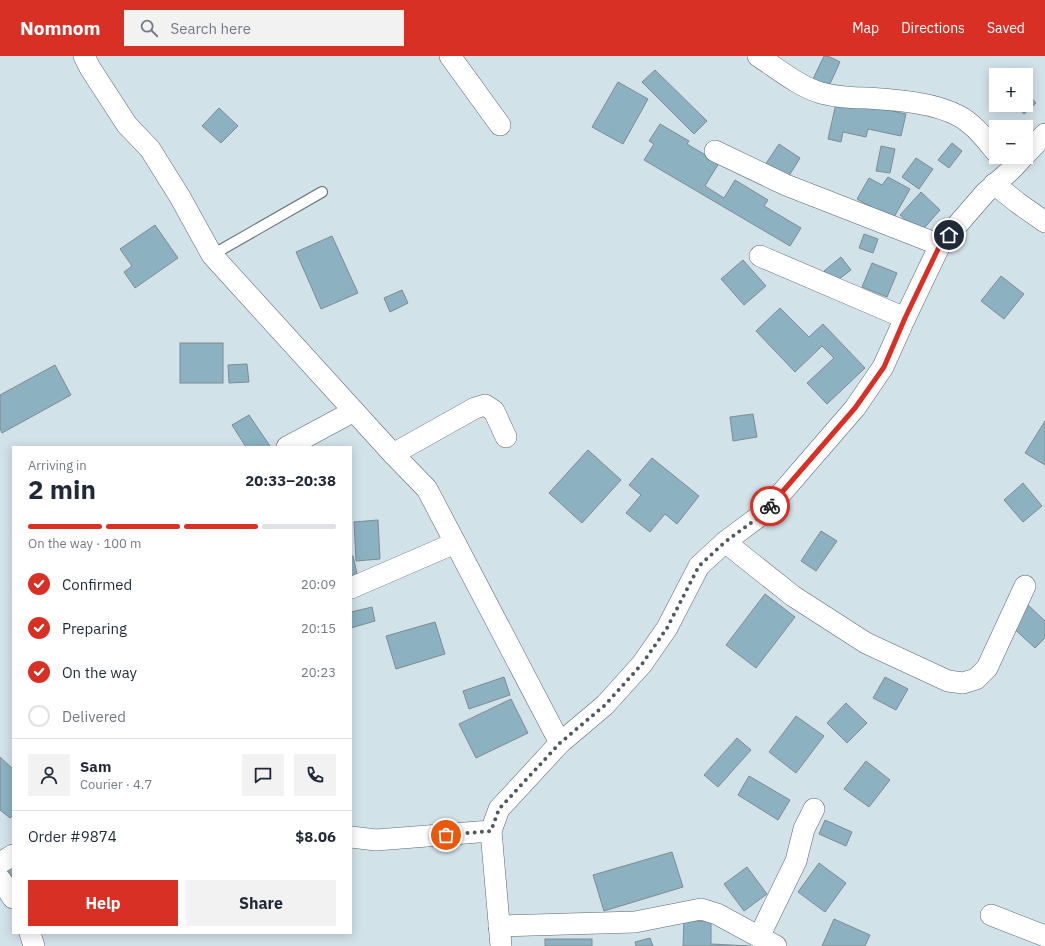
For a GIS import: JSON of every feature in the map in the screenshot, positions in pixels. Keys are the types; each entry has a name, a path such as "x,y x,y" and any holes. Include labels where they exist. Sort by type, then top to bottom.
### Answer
{"street":[{"path":"84,56 90,68 127,125 150,149 180,197 212,254 393,454 427,489 560,743"},
{"path":"450,56 500,125"},
{"path":"758,56 795,81 820,92 845,98 906,102 934,107 959,116 977,131 989,144"},
{"path":"1033,147 1045,134"},
{"path":"714,151 786,186 940,245"},
{"path":"814,809 804,829 796,861 767,942 717,914 701,909 635,922 500,936 491,831 499,809 560,743 605,705 642,664 667,628 699,566 725,542 766,512 855,408 884,367 905,318 940,245 1010,164"},
{"path":"994,184 1045,222"},
{"path":"760,256 905,318"},
{"path":"393,454 475,408 485,405 494,411 506,437"},
{"path":"289,446 354,411"},
{"path":"725,542 793,596 866,643 948,681 963,683 976,680 987,668 1025,586"},
{"path":"352,588 455,543"},
{"path":"352,837 376,840 395,840 491,831"},
{"path":"0,863 12,856"},
{"path":"0,879 12,897"},
{"path":"991,915 1045,936"},
{"path":"30,934 34,946"}],"lane":[{"path":"212,254 322,192"}],"building":[{"path":"824,56 828,56 840,62 829,86 813,79"},
{"path":"655,70 707,121 694,134 642,82"},
{"path":"618,82 648,99 623,144 592,127"},
{"path":"837,99 906,114 901,136 868,129 866,137 843,132 841,142 828,139"},
{"path":"219,108 238,126 221,143 202,126"},
{"path":"660,124 689,141 687,144 719,163 705,186 724,198 735,180 768,200 764,206 801,228 790,246 644,160 654,144 649,141"},
{"path":"952,143 962,151 949,168 938,160"},
{"path":"779,144 800,158 787,179 765,165"},
{"path":"881,146 895,149 890,173 876,171"},
{"path":"916,158 933,169 919,189 902,177"},
{"path":"888,177 910,189 893,219 857,199 869,178 882,185"},
{"path":"921,192 940,210 920,233 900,215"},
{"path":"155,225 178,258 135,288 124,272 132,266 120,249"},
{"path":"864,234 878,239 873,253 859,248"},
{"path":"332,236 358,293 321,309 296,252"},
{"path":"841,257 851,270 834,283 824,271"},
{"path":"743,260 766,286 744,305 721,279"},
{"path":"872,263 897,273 887,297 862,287"},
{"path":"1001,276 1024,294 1004,319 981,301"},
{"path":"402,290 408,303 390,312 384,298"},
{"path":"780,308 809,337 823,324 865,368 827,404 807,383 834,358 822,346 795,372 756,331"},
{"path":"180,343 223,343 223,383 180,383"},
{"path":"247,364 249,382 229,383 228,365"},
{"path":"55,365 71,395 2,433 0,429 0,395"},
{"path":"753,414 757,437 733,441 730,417"},
{"path":"249,415 270,446 245,446 232,425"},
{"path":"1045,421 1045,465 1025,453"},
{"path":"588,450 621,480 582,523 549,493"},
{"path":"652,458 699,496 677,524 665,514 650,532 626,513 641,495 629,485"},
{"path":"1023,483 1042,506 1023,522 1004,500"},
{"path":"378,520 380,559 356,561 354,522"},
{"path":"821,531 837,541 816,571 801,561"},
{"path":"352,556 353,556 357,574 352,576"},
{"path":"765,594 795,617 756,668 726,645"},
{"path":"1027,604 1045,621 1045,638 1035,648 1009,624"},
{"path":"372,607 375,621 352,628 352,612"},
{"path":"435,622 445,654 396,669 386,636"},
{"path":"504,677 510,695 469,709 463,691"},
{"path":"885,677 908,689 896,710 873,698"},
{"path":"511,699 528,733 476,758 459,724"},
{"path":"846,703 867,723 847,743 827,723"},
{"path":"796,716 824,736 796,773 769,752"},
{"path":"737,738 751,750 718,787 704,775"},
{"path":"0,757 12,768 12,816 10,818 0,810"},
{"path":"866,761 890,780 869,807 844,789"},
{"path":"749,776 790,800 778,820 738,795"},
{"path":"825,820 852,832 846,846 819,834"},
{"path":"672,852 683,887 604,911 593,875"},
{"path":"12,862 12,876 5,866"},
{"path":"819,863 846,883 825,912 798,892"},
{"path":"747,867 767,894 744,911 724,884"},
{"path":"834,919 870,935 865,946 822,946"},
{"path":"684,920 711,922 711,944 750,946 683,946"},
{"path":"650,938 653,946 636,946 635,942"},
{"path":"545,939 592,939 592,946 545,946"}],"way so far":[{"path":"446,835 491,831 499,809 560,743 605,705 642,664 667,628 699,566 725,542 766,512 770,506"}],"route":[{"path":"770,506 855,408 884,367 905,318 940,245 949,235"}]}
